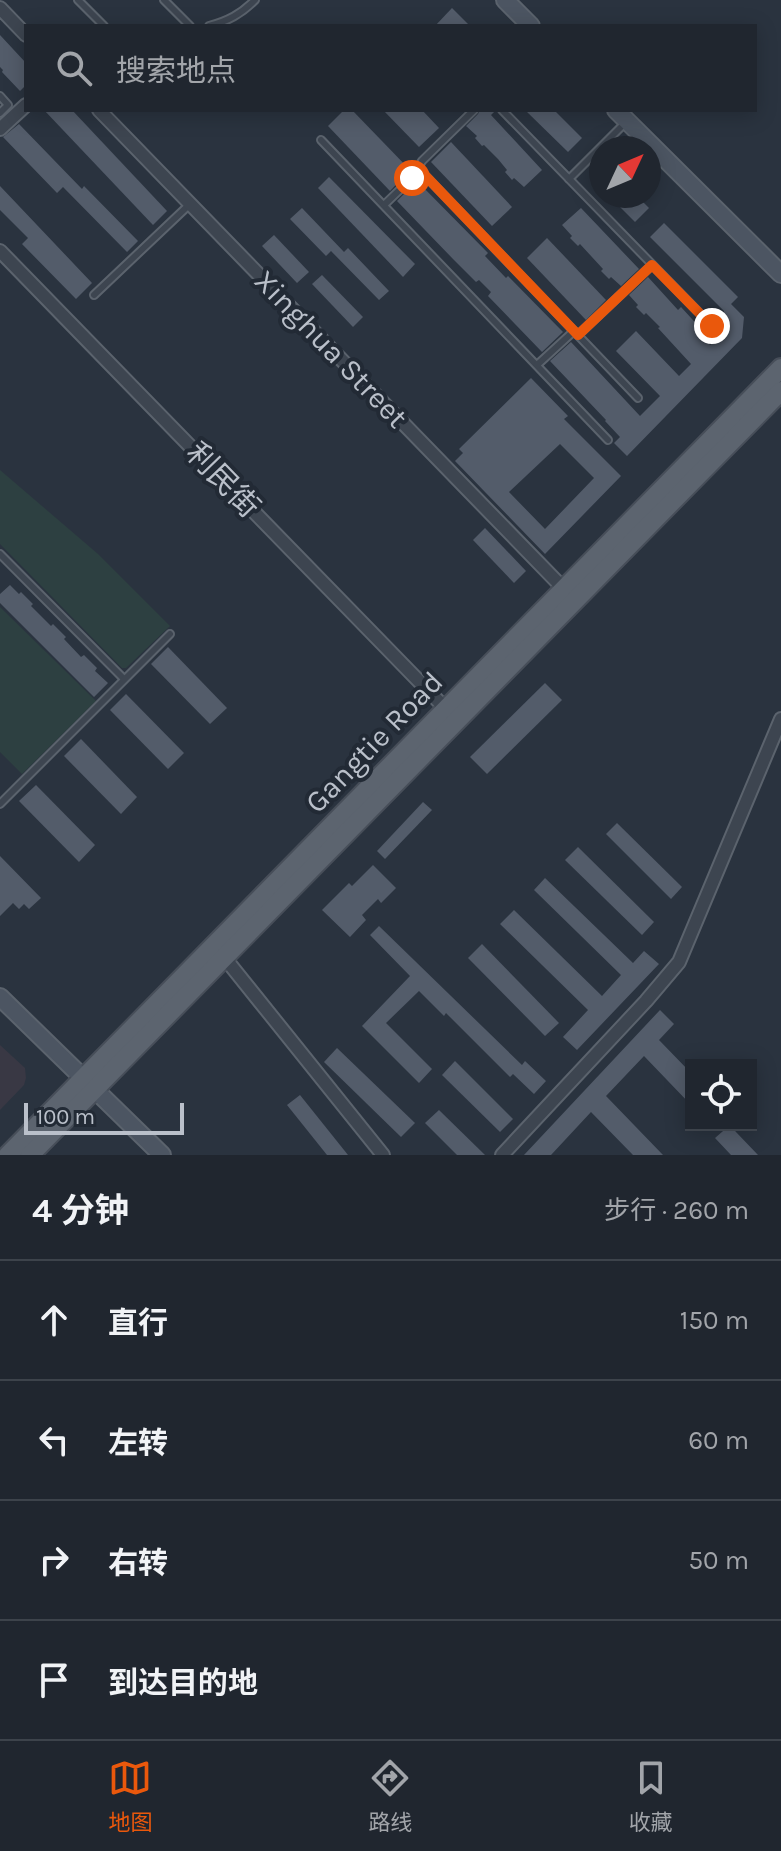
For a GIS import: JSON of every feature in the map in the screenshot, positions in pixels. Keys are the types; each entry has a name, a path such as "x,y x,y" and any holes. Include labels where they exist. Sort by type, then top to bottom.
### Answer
{"main road":[{"name":"Gangtie Road","path":"30,1155 85,1087 446,709 781,368"},
{"name":"Gangtie Road","path":"8,1155 224,957 781,391"}],"street":[{"path":"505,0 529,24"},
{"path":"519,0 543,24"},
{"path":"0,8 24,33"},
{"path":"0,129 24,107"},
{"name":"Xinghua Street","path":"103,112 564,589"},
{"path":"624,114 781,260"},
{"path":"624,114 781,274"},
{"name":"利民街","path":"0,251 446,709"},
{"path":"502,1155 679,962 781,719"},
{"path":"224,957 383,1155"},
{"path":"0,997 147,1155"},
{"path":"0,1011 162,1155"}],"lane":[{"path":"78,0 102,24"},
{"path":"164,0 188,24"},
{"path":"215,24 243,12 255,0"},
{"path":"0,96 8,105 0,113"},
{"path":"384,205 472,112"},
{"path":"504,112 712,326"},
{"path":"569,179 624,114"},
{"path":"321,140 608,440"},
{"path":"417,167 638,398"},
{"path":"94,295 190,204"},
{"path":"537,365 652,265"},
{"path":"0,554 124,679"},
{"path":"0,804 170,634"}],"shaded area":[{"path":"0,470 98,554 170,626 126,668 122,668 0,544"},
{"path":"0,607 96,701 22,774 0,752"},
{"path":"0,1045 25,1068 26,1078 24,1085 0,1110"}],"building":[{"path":"452,8 468,24 437,24"},
{"path":"0,35 24,61 24,87 20,91 0,67"},
{"path":"46,112 74,112 167,211 153,225"},
{"path":"342,112 354,112 410,170 390,191 328,126"},
{"path":"385,112 424,112 439,128 419,147"},
{"path":"494,112 491,115 542,170 524,187 514,178 512,180 498,159 482,146 466,126 478,114"},
{"path":"527,112 556,112 582,138 568,152"},
{"path":"19,124 138,241 127,252 63,187 57,193 3,137"},
{"path":"451,142 512,207 492,226 431,162"},
{"path":"329,177 415,264 403,277 318,188"},
{"path":"417,181 488,253 485,256 506,278 508,276 563,332 542,352 488,296 491,292 479,280 476,282 397,201"},
{"path":"0,186 92,283 76,299 22,244 28,238 0,210"},
{"path":"302,208 344,252 348,248 389,291 379,300 331,251 326,256 290,219"},
{"path":"581,208 639,269 621,286 601,271 603,269 580,244 578,246 570,238 572,236 562,225"},
{"path":"621,208 649,208 635,222"},
{"path":"664,223 738,297 731,304 744,317 742,338 627,456 614,443 620,437 550,361 571,342 640,416 660,396 616,351 636,331 679,376 691,364 660,327 636,307 638,305 629,295 648,277 678,310 681,307 703,331 710,345 726,328 721,324 724,311 650,237"},
{"path":"274,235 309,272 297,283 262,246"},
{"path":"547,238 606,300 586,320 527,258"},
{"path":"322,275 363,317 353,327 312,284"},
{"path":"531,378 568,416 564,419 621,476 545,554 455,461 463,453 459,449","holes":["560,444 594,478 545,529 509,492"]},
{"path":"485,528 526,571 514,583 473,540"},
{"path":"10,585 66,637 64,639 81,657 84,655 97,668 95,671 108,683 94,697 0,603 0,594"},
{"path":"168,647 227,708 210,724 151,664"},
{"path":"545,683 562,700 487,774 470,757"},
{"path":"126,694 184,753 168,769 110,710"},
{"path":"81,739 137,797 121,814 64,756"},
{"path":"36,785 95,845 79,862 19,801"},
{"path":"423,802 432,810 385,859 377,851"},
{"path":"617,823 682,887 671,899 606,834"},
{"path":"578,847 654,922 642,935 565,860"},
{"path":"0,856 41,898 29,909 24,904 19,909 13,903 0,916"},
{"path":"373,865 396,888 381,903 378,899 362,915 366,920 350,937 322,910"},
{"path":"545,878 633,963 644,951 659,964 577,1050 563,1037 588,1010 500,924 514,910 602,996 621,975 534,890"},
{"path":"379,926 522,1065 525,1061 546,1081 534,1094 513,1074 510,1077 446,1013 444,1016 419,991 386,1023 432,1069 419,1083 362,1026 410,976 370,935"},
{"path":"482,944 559,1023 545,1036 468,958"},
{"path":"660,1010 674,1024 659,1040 685,1067 685,1099 644,1056 606,1096 663,1155 633,1155 591,1112 551,1155 524,1155"},
{"path":"337,1048 415,1123 401,1137 324,1062"},
{"path":"455,1061 513,1119 500,1132 442,1075"},
{"path":"300,1095 348,1155 327,1155 287,1105"},
{"path":"439,1110 485,1155 457,1155 425,1123"},
{"path":"723,1131 736,1131 758,1155 731,1155 715,1138"}],"route":[{"path":"412,178 417,167 578,335 652,265 712,326"}]}
